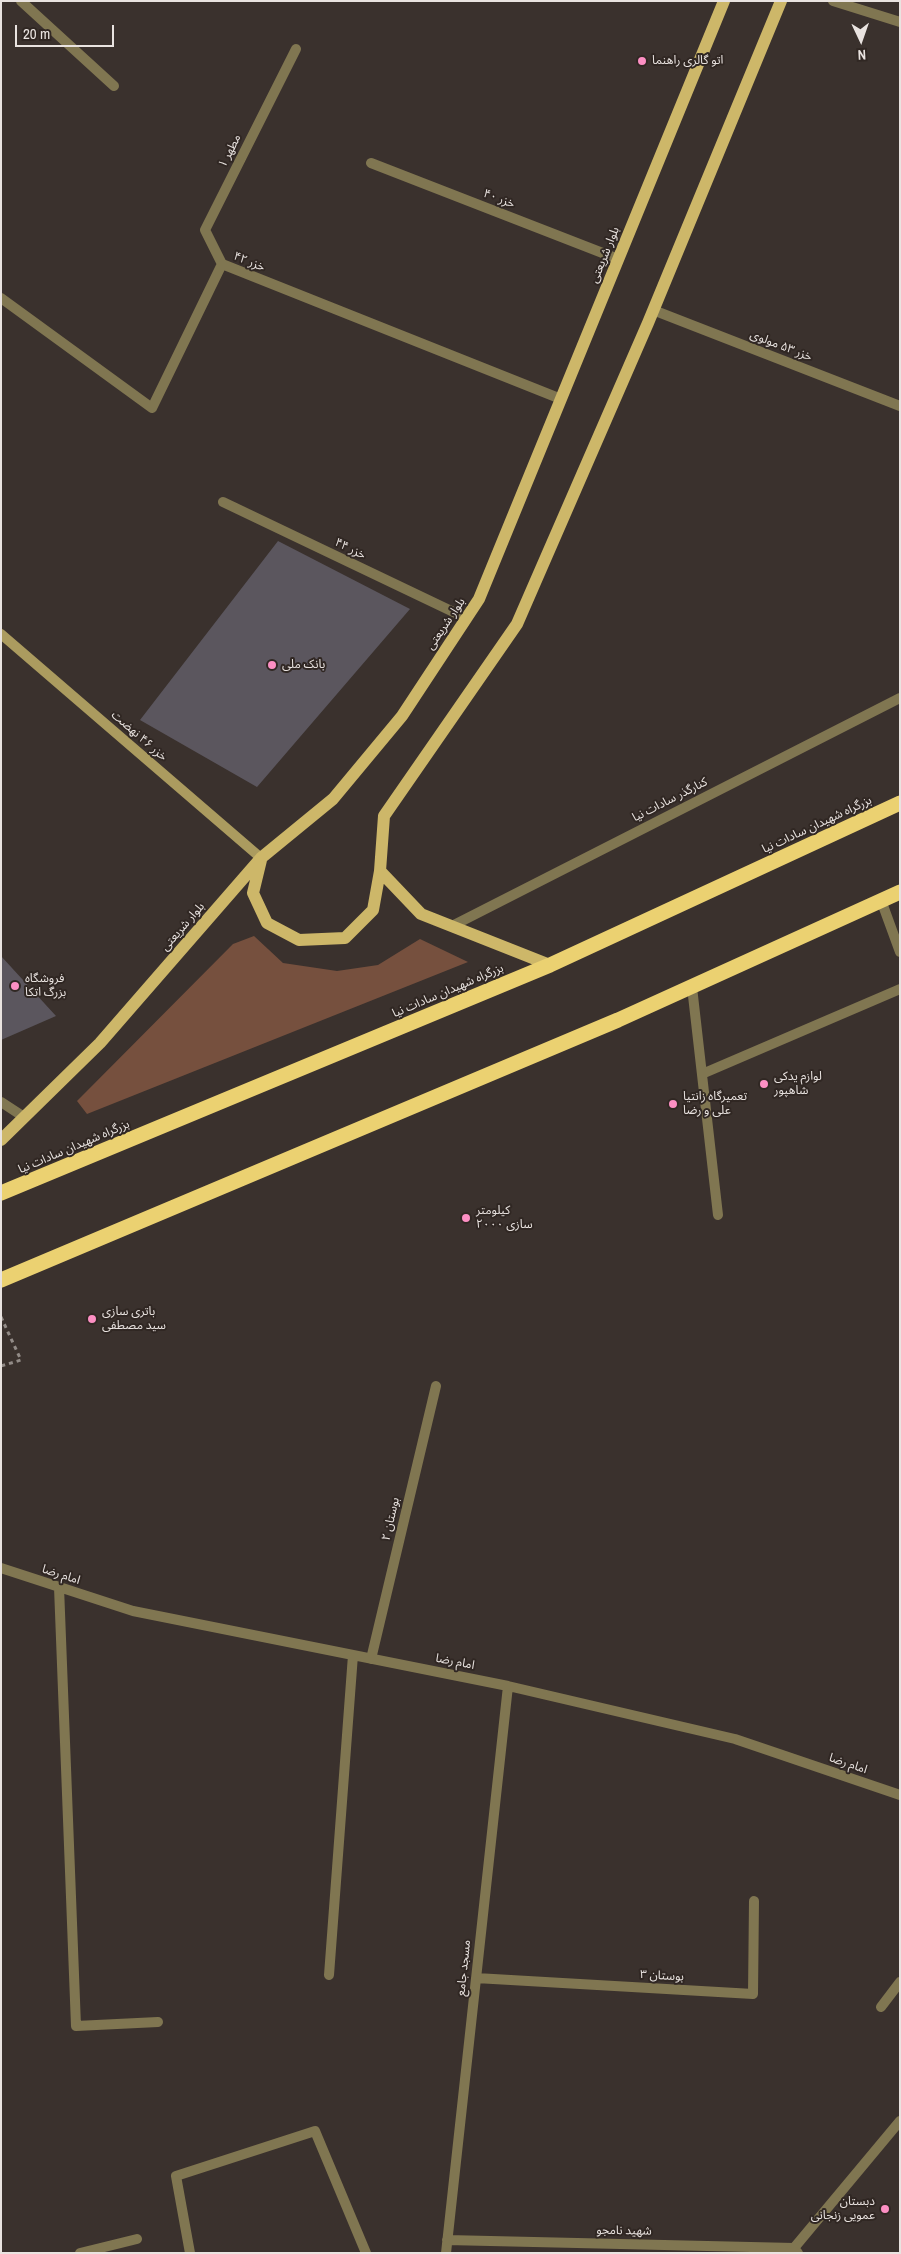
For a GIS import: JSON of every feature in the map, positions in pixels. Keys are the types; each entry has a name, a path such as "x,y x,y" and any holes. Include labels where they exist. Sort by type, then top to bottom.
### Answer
{"highway":[{"name":"بزرگراه شهیدان سادات نیا","path":"1,1193 550,965 900,804"},
{"path":"1,1280 692,987 900,892"}],"main road":[{"name":"بلوار شریعتی","path":"1,1140 100,1043 261,858 333,799 402,716 479,599 724,1"},
{"path":"261,858 253,893 267,923 299,940 345,938 373,910 380,870 384,816 516,624 653,310 781,1"},
{"path":"380,870 421,914 550,965"}],"street":[{"path":"21,1 114,86"},
{"path":"833,1 900,22"},
{"name":"مطهر ۱","path":"222,264 205,230 296,49"},
{"name":"خزر ۴۰","path":"370,163 618,259"},
{"name":"خزر ۴۲","path":"1,298 152,408 222,264 561,399"},
{"name":"خزر ۵۳ مولوی","path":"653,310 900,406"},
{"name":"خزر ۴۴","path":"223,502 466,618"},
{"name":"خزر ۴۶ نهضت","path":"1,634 261,858"},
{"name":"کنارگذر سادات نیا","path":"452,926 900,698"},
{"path":"881,900 900,952"},
{"path":"692,987 718,1215"},
{"path":"702,1074 900,989"},
{"path":"1,1102 24,1117"},
{"name":"بوستان ۲","path":"371,1659 436,1386"},
{"name":"امام رضا","path":"1,1568 133,1611 508,1686 734,1739 900,1795"},
{"path":"59,1587 76,2026 158,2022"},
{"path":"329,1975 353,1655"},
{"name":"مسجد جامع","path":"446,2253 508,1686"},
{"name":"بوستان ۳","path":"476,1978 753,1994 754,1901"},
{"path":"882,2007 900,1982"},
{"path":"796,2250 900,2121"},
{"path":"190,2253 176,2176 315,2131 366,2253"},
{"path":"80,2253 138,2238"},
{"name":"شهید نامجو","path":"447,2240 796,2250"}],"path":[{"path":"1,1317 21,1360 1,1366"}],"shaded area":[{"path":"254,936 283,963 337,971 378,965 420,939 468,962 87,1114 77,1101 233,944"}],"building":[{"name":"بانک ملی","path":"278,541 410,609 257,787 140,720"},
{"name":"فروشگاه بزرگ اتکا","path":"1,956 56,1016 1,1040"}],"place":[{"name":"اتو گالری راهنما","path":"642,61"},
{"name":"بانک ملی","path":"272,665"},
{"name":"فروشگاه بزرگ اتکا","path":"15,986"},
{"name":"لوازم یدکی شاهپور","path":"764,1084"},
{"name":"تعمیرگاه زانتیا علی و رضا","path":"673,1104"},
{"name":"کیلومتر سازی ۲۰۰۰","path":"466,1218"},
{"name":"باتری سازی سید مصطفی","path":"92,1319"},
{"name":"دبستان عمویی زنجانی","path":"885,2209"}]}
